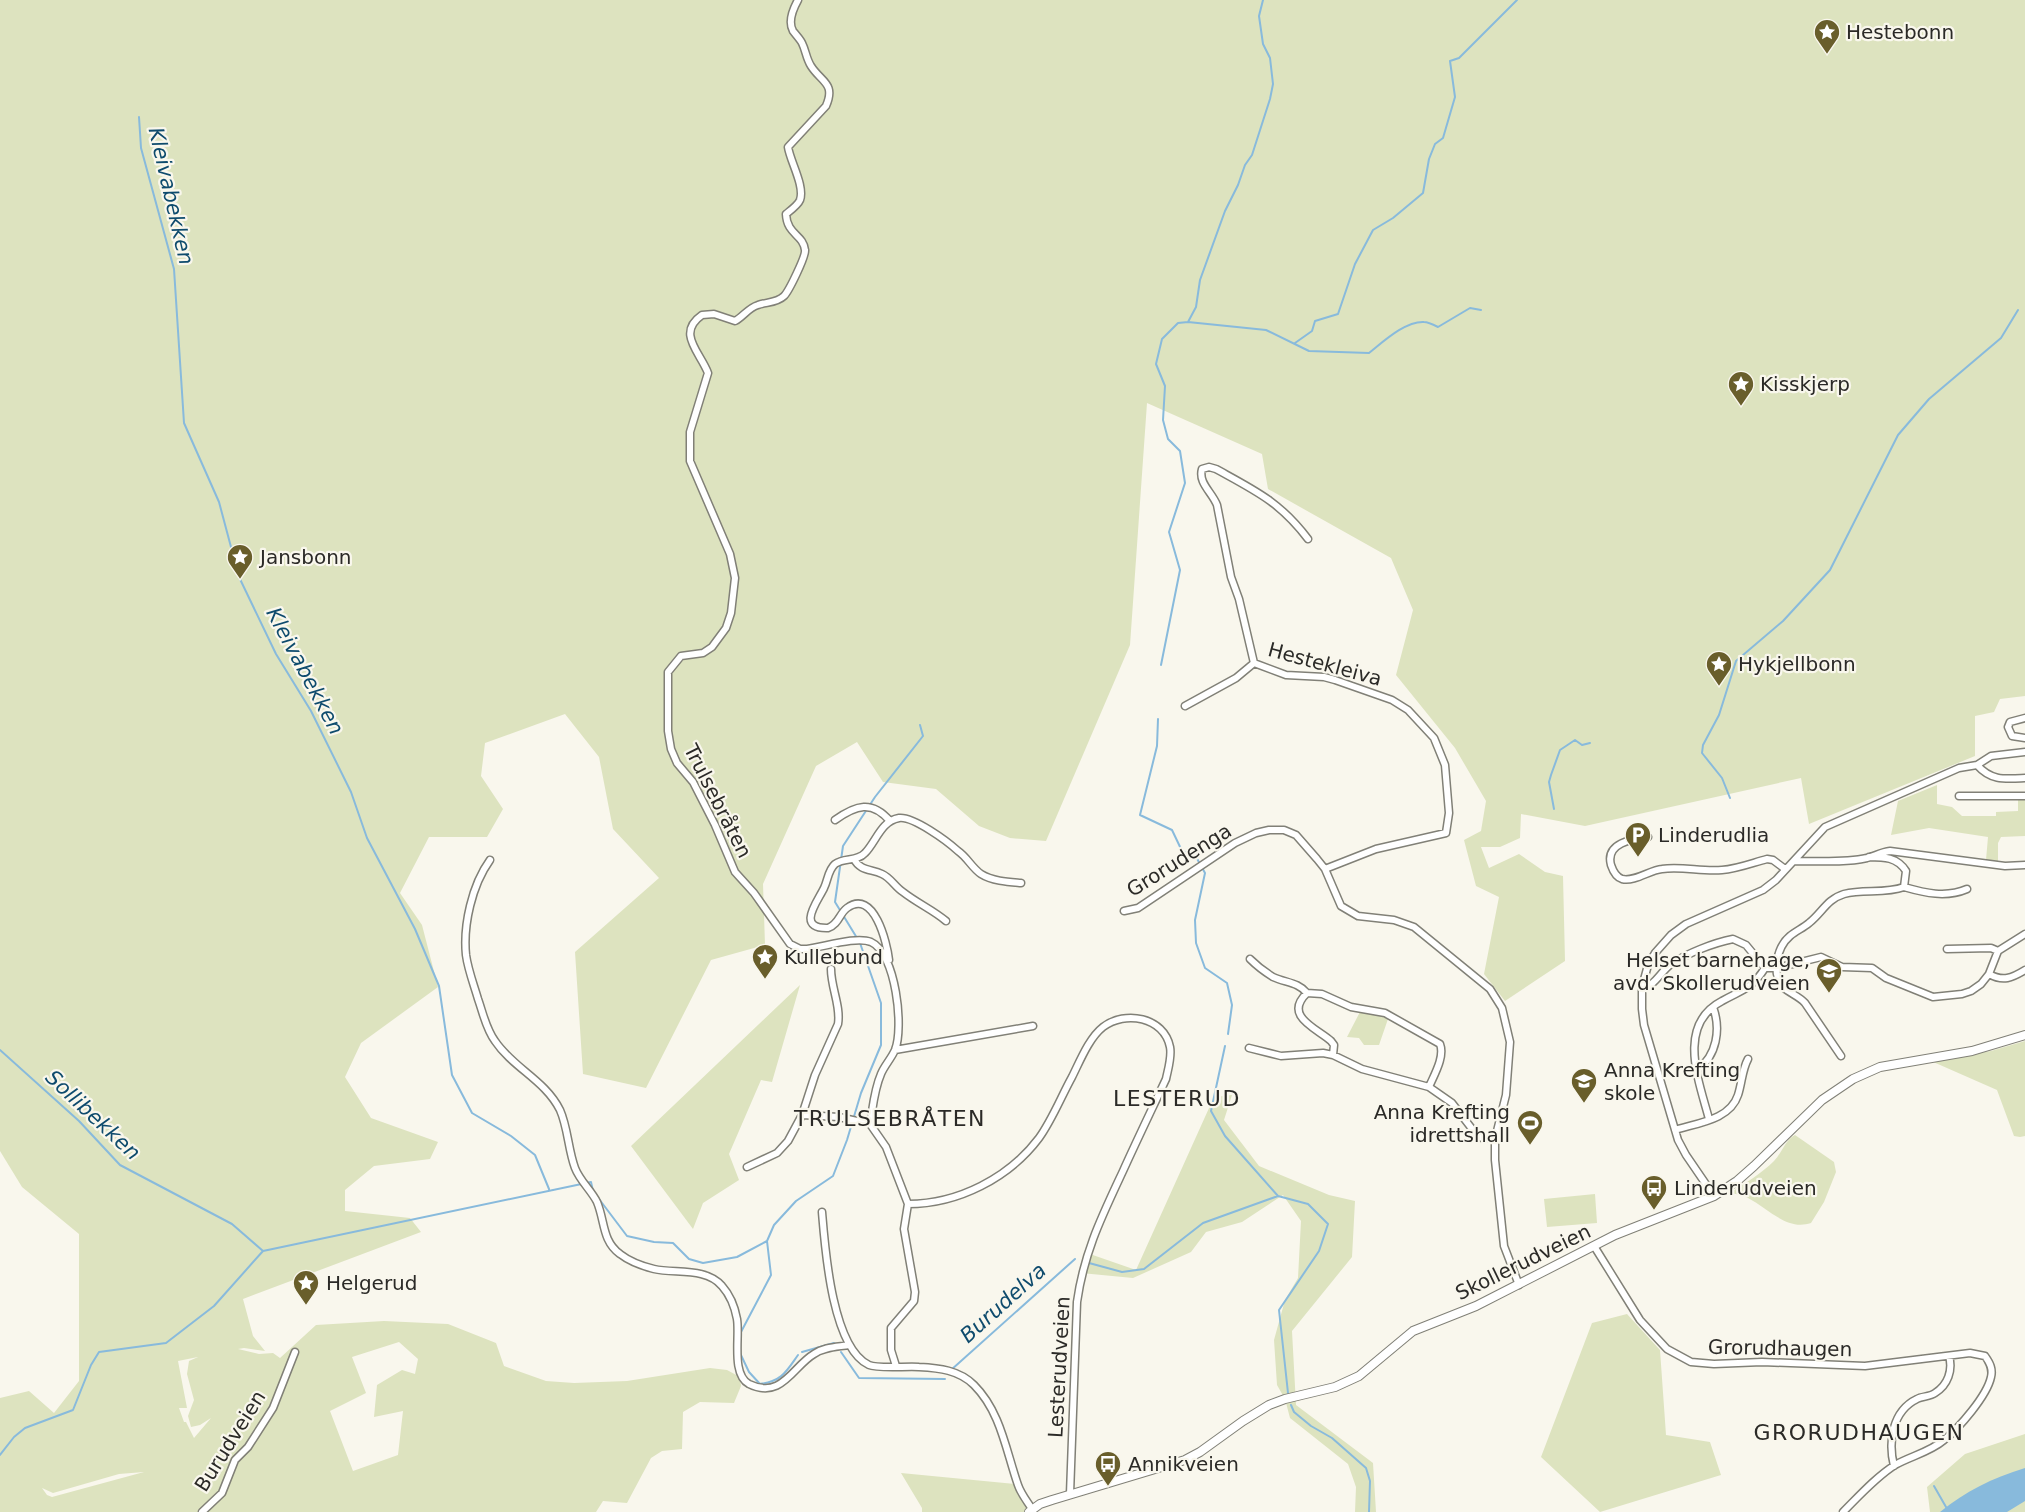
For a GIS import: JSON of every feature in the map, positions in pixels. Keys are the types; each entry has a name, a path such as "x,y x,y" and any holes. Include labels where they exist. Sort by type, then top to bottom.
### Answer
{"street":[{"name":"Trulsebråten","path":"798,0 790,21 792,29 802,42 812,68 826,81 829,89 826,106 788,147 801,188 801,197 799,202 786,214 786,221 789,228 802,241 805,249 804,256 787,292 779,300 758,305 735,321 714,314 702,315 690,327 691,342 706,368 708,378 694,412 690,432 690,461 730,554 735,578 733,603 726,628 711,647 703,653 681,656 668,672 668,731 671,749 677,763 693,782 735,872 754,893 790,944 800,950 807,950 855,941 871,942 885,955 889,963"},
{"name":"Hestekleiva","path":"1254,663 1239,598 1231,577 1217,505 1214,497 1202,482 1200,476 1202,469 1209,467 1216,469 1271,500 1295,522 1308,539"},
{"name":"Hestekleiva","path":"1185,706 1236,678 1254,663"},
{"name":"Hestekleiva","path":"1254,663 1286,675 1324,677 1335,680 1402,704 1434,738 1440,751 1447,783 1449,824 1446,833 1376,849 1324,869"},
{"path":"2025,717 2010,722 2008,727 2012,736 2025,738"},
{"path":"1714,1196 1686,1155 1675,1130 1644,1025 1642,987 1648,965 1655,953 1671,934 1686,924 1763,890 1776,880 1825,827 1959,768 1977,765 1991,756 2025,752"},
{"path":"1977,765 1990,776 2000,780 2025,778"},
{"path":"1959,796 2025,796"},
{"path":"835,820 853,810 869,807 877,808 890,821"},
{"path":"896,1366 891,1350 891,1328 915,1301 915,1292 904,1229 908,1204 890,1155 870,1124 876,1085 895,1050 898,1033 898,1012 883,929 870,910 858,904 847,908 834,926 828,928 822,928 811,919 810,910 825,886 833,867 839,862 861,857 890,821 898,818 911,820 958,850 981,874 1002,881 1021,883"},
{"name":"Grorudenga","path":"1124,911 1138,908 1235,843 1256,833 1284,830 1296,835 1306,845 1324,869 1336,900 1341,906 1358,916 1394,920 1413,927 1479,978 1497,998 1506,1022 1510,1058 1506,1095 1495,1139 1495,1160 1502,1232 1509,1261 1519,1285"},
{"path":"1648,837 1615,846 1610,860 1616,875 1623,879 1633,878 1664,868 1723,870 1767,859 1773,860 1785,869"},
{"path":"1869,857 1890,850 2005,866 2025,866"},
{"path":"1794,861 1820,863 1881,857 1897,861 1906,871 1904,887"},
{"path":"854,859 857,865 864,870 888,877 900,891 946,921"},
{"path":"490,860 482,872 472,898 466,938 466,956 487,1027 503,1051 540,1083 555,1101 564,1123 575,1168 599,1209 605,1234 611,1245 621,1255 637,1263 654,1269 703,1275 712,1278 723,1287 737,1318 738,1364 741,1374 748,1383 764,1387 780,1384 793,1375 814,1353 849,1345"},
{"path":"1841,1056 1805,1003 1781,984 1776,968 1784,942 1791,934 1808,925 1827,902 1852,892 1904,887 1940,895 1958,893 1967,888"},
{"path":"1642,987 1649,987 1673,963 1698,951 1733,939 1746,945 1766,968 1776,968 1821,957 1842,967 1872,968 1886,978 1934,997 1962,994 1981,984 1989,974 1998,951 2025,934"},
{"path":"1947,949 1991,948 1998,951"},
{"path":"1250,959 1266,973 1296,984 1307,993 1322,994 1351,1007 1385,1013 1440,1044 1442,1050 1440,1059 1429,1088"},
{"path":"1709,1119 1693,1049 1697,1027 1702,1017 1713,1007 1754,984 1766,968"},
{"path":"747,1167 777,1153 788,1141 802,1115 815,1075 838,1024 839,1016 831,983 831,969"},
{"path":"1989,974 1997,978 2009,978 2025,970"},
{"path":"1307,993 1301,999 1299,1012 1302,1019 1331,1041 1334,1045 1333,1055"},
{"path":"1697,1070 1708,1061 1715,1040 1717,1027 1713,1007"},
{"name":"Lesterudveien","path":"908,1204 939,1202 965,1194 993,1180 1015,1164 1039,1137 1086,1049 1101,1028 1119,1019 1140,1018 1164,1032 1170,1046 1171,1058 1166,1079 1104,1212 1081,1273 1077,1302 1070,1494"},
{"path":"895,1050 1033,1026"},
{"name":"Skollerudveien","path":"1030,1510 1070,1494 1185,1460 1269,1405 1346,1383 1368,1370 1413,1331 1476,1306 1631,1228 1714,1196 1754,1166 1822,1100 1852,1079 1887,1065 1972,1051 2025,1035"},
{"path":"1249,1047 1281,1056 1323,1053 1333,1055 1362,1069 1429,1088 1452,1103 1476,1134 1482,1138 1495,1139"},
{"path":"1675,1130 1724,1114 1734,1104 1748,1059"},
{"path":"802,1115 839,1117 870,1124"},
{"path":"822,1212 829,1278 849,1345 864,1362 870,1365 929,1367 950,1371 977,1389 997,1420 1018,1488 1030,1510"},
{"name":"Grorudhaugen","path":"1594,1246 1640,1320 1667,1349 1691,1362 1865,1366 1970,1353 1985,1356 1991,1365 1991,1377 1984,1394 1944,1440 1925,1452 1894,1466 1843,1512"},
{"name":"Burudveien","path":"202,1512 222,1492 235,1461 248,1447 273,1408 295,1352"},
{"path":"1894,1466 1890,1451 1891,1434 1901,1413 1915,1399 1935,1393 1948,1378 1952,1366 1949,1356"}],"green space":[{"path":"0,0 2025,0 2025,696 2000,699 1994,712 1975,716 1975,756 1809,824 1801,778 1585,826 1521,814 1520,838 1500,847 1481,847 1489,868 1519,854 1545,872 1563,876 1565,961 1505,1001 1484,974 1499,897 1476,886 1464,840 1481,831 1486,801 1455,748 1396,675 1413,610 1391,558 1268,489 1262,454 1147,403 1130,645 1046,841 1010,838 979,826 936,789 883,782 857,742 816,766 763,884 765,945 711,960 646,1088 583,1074 575,952 659,878 613,829 599,757 565,714 485,743 481,776 503,809 487,837 429,837 400,893 422,925 438,987 361,1043 345,1077 371,1118 438,1142 430,1159 374,1166 345,1190 345,1211 410,1218 421,1232 243,1299 253,1336 265,1351 238,1349 259,1354 273,1353 280,1358 316,1325 384,1321 448,1324 496,1343 504,1366 546,1381 574,1383 627,1381 710,1368 727,1370 740,1377 741,1386 734,1403 700,1402 683,1412 682,1449 662,1451 651,1458 627,1503 603,1501 596,1512 0,1512 0,1398 29,1391 54,1413 79,1381 79,1234 22,1187 0,1151","holes":["399,1342 418,1359 415,1374 402,1370 377,1385 374,1417 403,1411 398,1455 353,1471 330,1411 366,1393 352,1357","198,1357 189,1361 187,1374 194,1400 188,1416 191,1427 200,1425 211,1418 194,1438 179,1408 187,1408 178,1361","144,1472 52,1497 47,1495 42,1488 53,1493 119,1474"]},
{"path":"1937,785 1937,804 1952,807 1962,816 1996,816 1996,812 2018,811 2018,798 2025,798 2025,836 2001,837 1998,843 1998,862 1986,860 1988,837 1929,828 1891,835 1898,801"},
{"path":"800,985 772,1082 761,1080 729,1154 739,1180 703,1203 693,1229 631,1146"},
{"path":"1361,1010 1375,1012 1388,1019 1379,1045 1364,1045 1359,1038 1347,1037"},
{"path":"2025,1041 2025,1136 2020,1137 2014,1136 1997,1090 1931,1061 1991,1051"},
{"path":"1232,1095 1224,1120 1259,1166 1329,1195 1355,1201 1352,1257 1292,1331 1296,1405 1373,1463 1376,1512 1355,1512 1356,1487 1348,1464 1290,1418 1285,1399 1277,1385 1274,1340 1285,1300 1298,1278 1301,1221 1283,1195 1242,1222 1206,1232 1191,1252 1133,1278 1081,1273 1087,1253 1136,1270 1214,1097"},
{"path":"1795,1135 1834,1162 1836,1172 1824,1202 1811,1223 1802,1225 1786,1222 1746,1197 1730,1193 1769,1166"},
{"path":"1595,1194 1597,1223 1547,1227 1544,1199"},
{"path":"1627,1314 1660,1350 1666,1435 1710,1442 1721,1475 1600,1512 1541,1457 1592,1323"},
{"path":"2025,1434 2025,1512 1930,1512 1927,1487 1965,1454"},
{"path":"901,1473 1015,1484 1032,1509 1030,1512 922,1512 922,1508"}],"water":[{"path":"2025,1468 2025,1501 2007,1512 1940,1512 1980,1486"}],"waterway":[{"path":"1161,665 1180,570 1169,532 1185,483 1180,451 1168,439 1163,420 1165,386 1156,364 1162,339 1178,323 1188,322 1196,307 1200,280 1225,211 1245,165 1252,155 1270,99 1273,84 1270,58 1263,44 1259,16 1263,0"},
{"path":"1295,343 1312,331 1315,321 1338,314 1355,264 1373,230 1393,218 1423,193 1429,159 1435,144 1443,138 1455,97 1450,61 1459,58 1517,0"},
{"name":"Kleivabekken","path":"139,117 141,148 174,269 184,423 219,502 239,577 276,654 311,711 351,792 367,838 415,929 439,986 452,1075 472,1113 511,1136 535,1155 549,1189"},
{"path":"1188,322 1266,330 1309,351 1369,353 1409,325 1424,322 1438,327 1470,308 1481,310"},
{"path":"1730,798 1722,778 1702,753 1703,745 1719,715 1736,661 1783,621 1830,570 1898,435 1929,399 2001,338 2018,310"},
{"path":"1158,719 1157,746 1140,815 1172,830 1182,851 1195,855 1205,873 1195,920 1196,943 1205,968 1227,983 1232,1005 1228,1034"},
{"path":"857,938 835,902 843,846 875,797 923,736 920,725"},
{"path":"1554,809 1549,782 1560,750 1575,740 1582,745 1590,743"},
{"path":"596,1195 627,1236 654,1242 673,1243 689,1259 703,1263 737,1257 767,1241 774,1225 796,1201 833,1176 861,1093 881,1045 881,1003 860,943"},
{"path":"1225,1046 1211,1111 1225,1136 1278,1196"},
{"name":"Sollibekken","path":"0,1050 79,1121 120,1165 232,1224 263,1251"},
{"path":"0,1455 14,1437 25,1428 73,1410 91,1365 99,1352 166,1343 214,1306 263,1251 591,1182 593,1191"},
{"name":"Burudelva","path":"1089,1263 1122,1272 1144,1269 1203,1223 1278,1196 1308,1204 1328,1224 1319,1251 1279,1310 1288,1393"},
{"name":"Burudelva","path":"740,1338 771,1275 767,1241"},
{"name":"Burudelva","path":"951,1370 1075,1259"},
{"name":"Burudelva","path":"802,1352 834,1343 837,1345"},
{"name":"Burudelva","path":"841,1352 859,1378 945,1379"},
{"name":"Burudelva","path":"740,1353 749,1372 760,1384 779,1378 798,1355"},
{"name":"Burudelva","path":"1291,1405 1294,1412 1311,1426 1332,1438 1366,1468 1370,1481 1369,1512"},
{"path":"1934,1486 1946,1507"}],"place":[{"name":"Hestebonn","path":"1827,55"},
{"name":"Kisskjerp","path":"1741,407"},
{"name":"Jansbonn","path":"240,580"},
{"name":"Hykjellbonn","path":"1719,687"},
{"name":"Linderudlia","path":"1638,858"},
{"name":"Kullebund","path":"765,980"},
{"name":"Helset barnehage, avd. Skollerudveien","path":"1829,994"},
{"name":"Anna Krefting skole","path":"1584,1104"},
{"name":"Anna Krefting idrettshall","path":"1530,1146"},
{"name":"Linderudveien","path":"1654,1211"},
{"name":"Helgerud","path":"306,1306"},
{"name":"Annikveien","path":"1108,1487"}],"district":[{"name":"LESTERUD","path":"1177,1098"},
{"name":"TRULSEBRÅTEN","path":"890,1118"},
{"name":"GRORUDHAUGEN","path":"1859,1432"}]}
